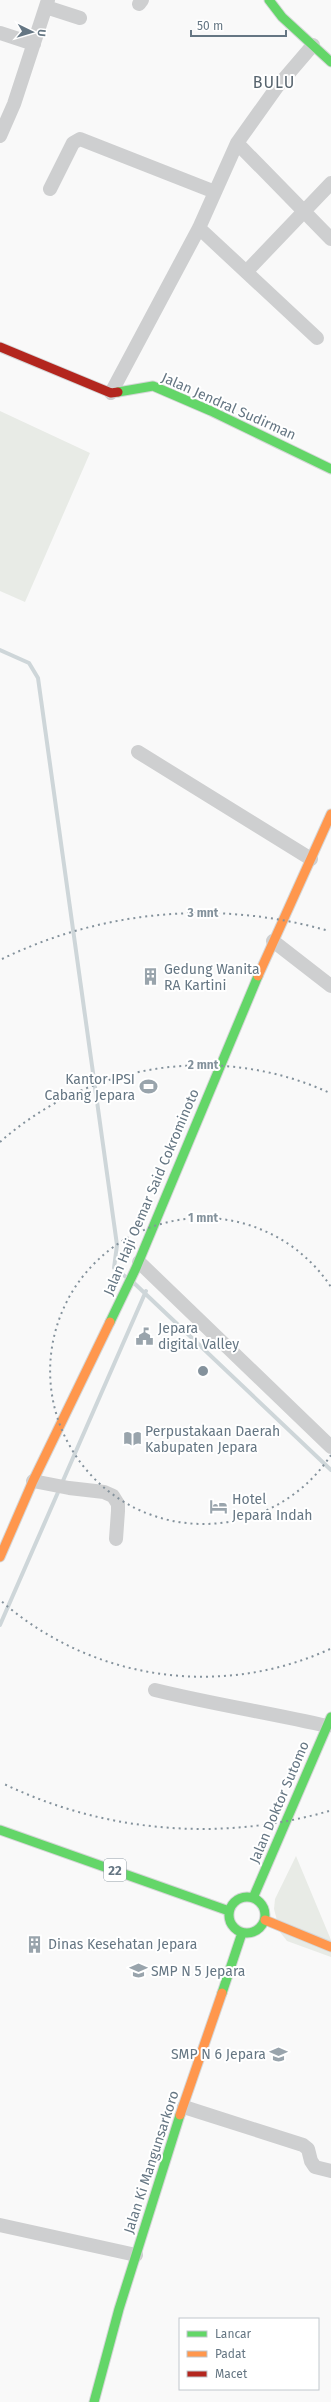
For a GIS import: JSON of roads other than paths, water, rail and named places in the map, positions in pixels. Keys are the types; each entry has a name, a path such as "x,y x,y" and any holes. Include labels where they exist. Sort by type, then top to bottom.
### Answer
{"main road":[{"path":"269,0 282,16 331,62"},
{"path":"0,347 111,392"},
{"name":"Jalan Jendral Sudirman","path":"111,392 154,386 211,411 331,469"},
{"name":"Jalan Haji Oemar Said Cokrominoto","path":"0,1557 33,1481 138,1265 273,941 331,814"},
{"name":"Jalan Doktor Sutomo","path":"253,1898 329,1721"},
{"name":"22","path":"0,1830 229,1911"},
{"path":"253,1898 263,1907 265,1920 256,1931 242,1933 231,1924 229,1911 238,1899 253,1898"},
{"path":"265,1920 331,1947"},
{"name":"Jalan Ki Mangunsarkoro","path":"94,2402 169,2146 184,2107 242,1933"}],"street":[{"path":"0,136 14,104 47,4 80,18"},
{"path":"0,33 34,44"},
{"path":"111,392 199,228 237,142 277,87 313,45"},
{"path":"50,189 73,143 80,139 215,192"},
{"path":"237,142 331,239"},
{"path":"246,272 331,183"},
{"path":"199,228 317,338"},
{"path":"138,752 311,859"},
{"path":"273,941 331,986"},
{"path":"138,1265 331,1447"},
{"path":"33,1481 69,1488 104,1492 113,1496 118,1504 116,1539"},
{"path":"155,1690 204,1702 329,1721"},
{"path":"184,2107 303,2145 308,2149 310,2161 316,2168 331,2171"},
{"path":"0,2225 136,2255"}],"waterway":[{"path":"0,650 29,663 38,678 117,1245 114,1268 126,1277"},
{"path":"134,1283 331,1470"},
{"path":"62,1483 146,1291"},
{"path":"0,1625 59,1490"}],"place":[{"name":"Gedung Wanita RA Kartini","path":"151,977"},
{"name":"Kantor IPSI Cabang Jepara","path":"148,1087"},
{"name":"Jepara digital Valley","path":"145,1336"},
{"name":"Perpustakaan Daerah Kabupaten Jepara","path":"132,1439"},
{"name":"Hotel Jepara Indah","path":"219,1507"},
{"name":"Dinas Kesehatan Jepara","path":"35,1944"},
{"name":"SMP N 5 Jepara","path":"138,1971"},
{"name":"SMP N 6 Jepara","path":"279,2054"}],"district":[{"name":"BULU","path":"274,82"}]}
